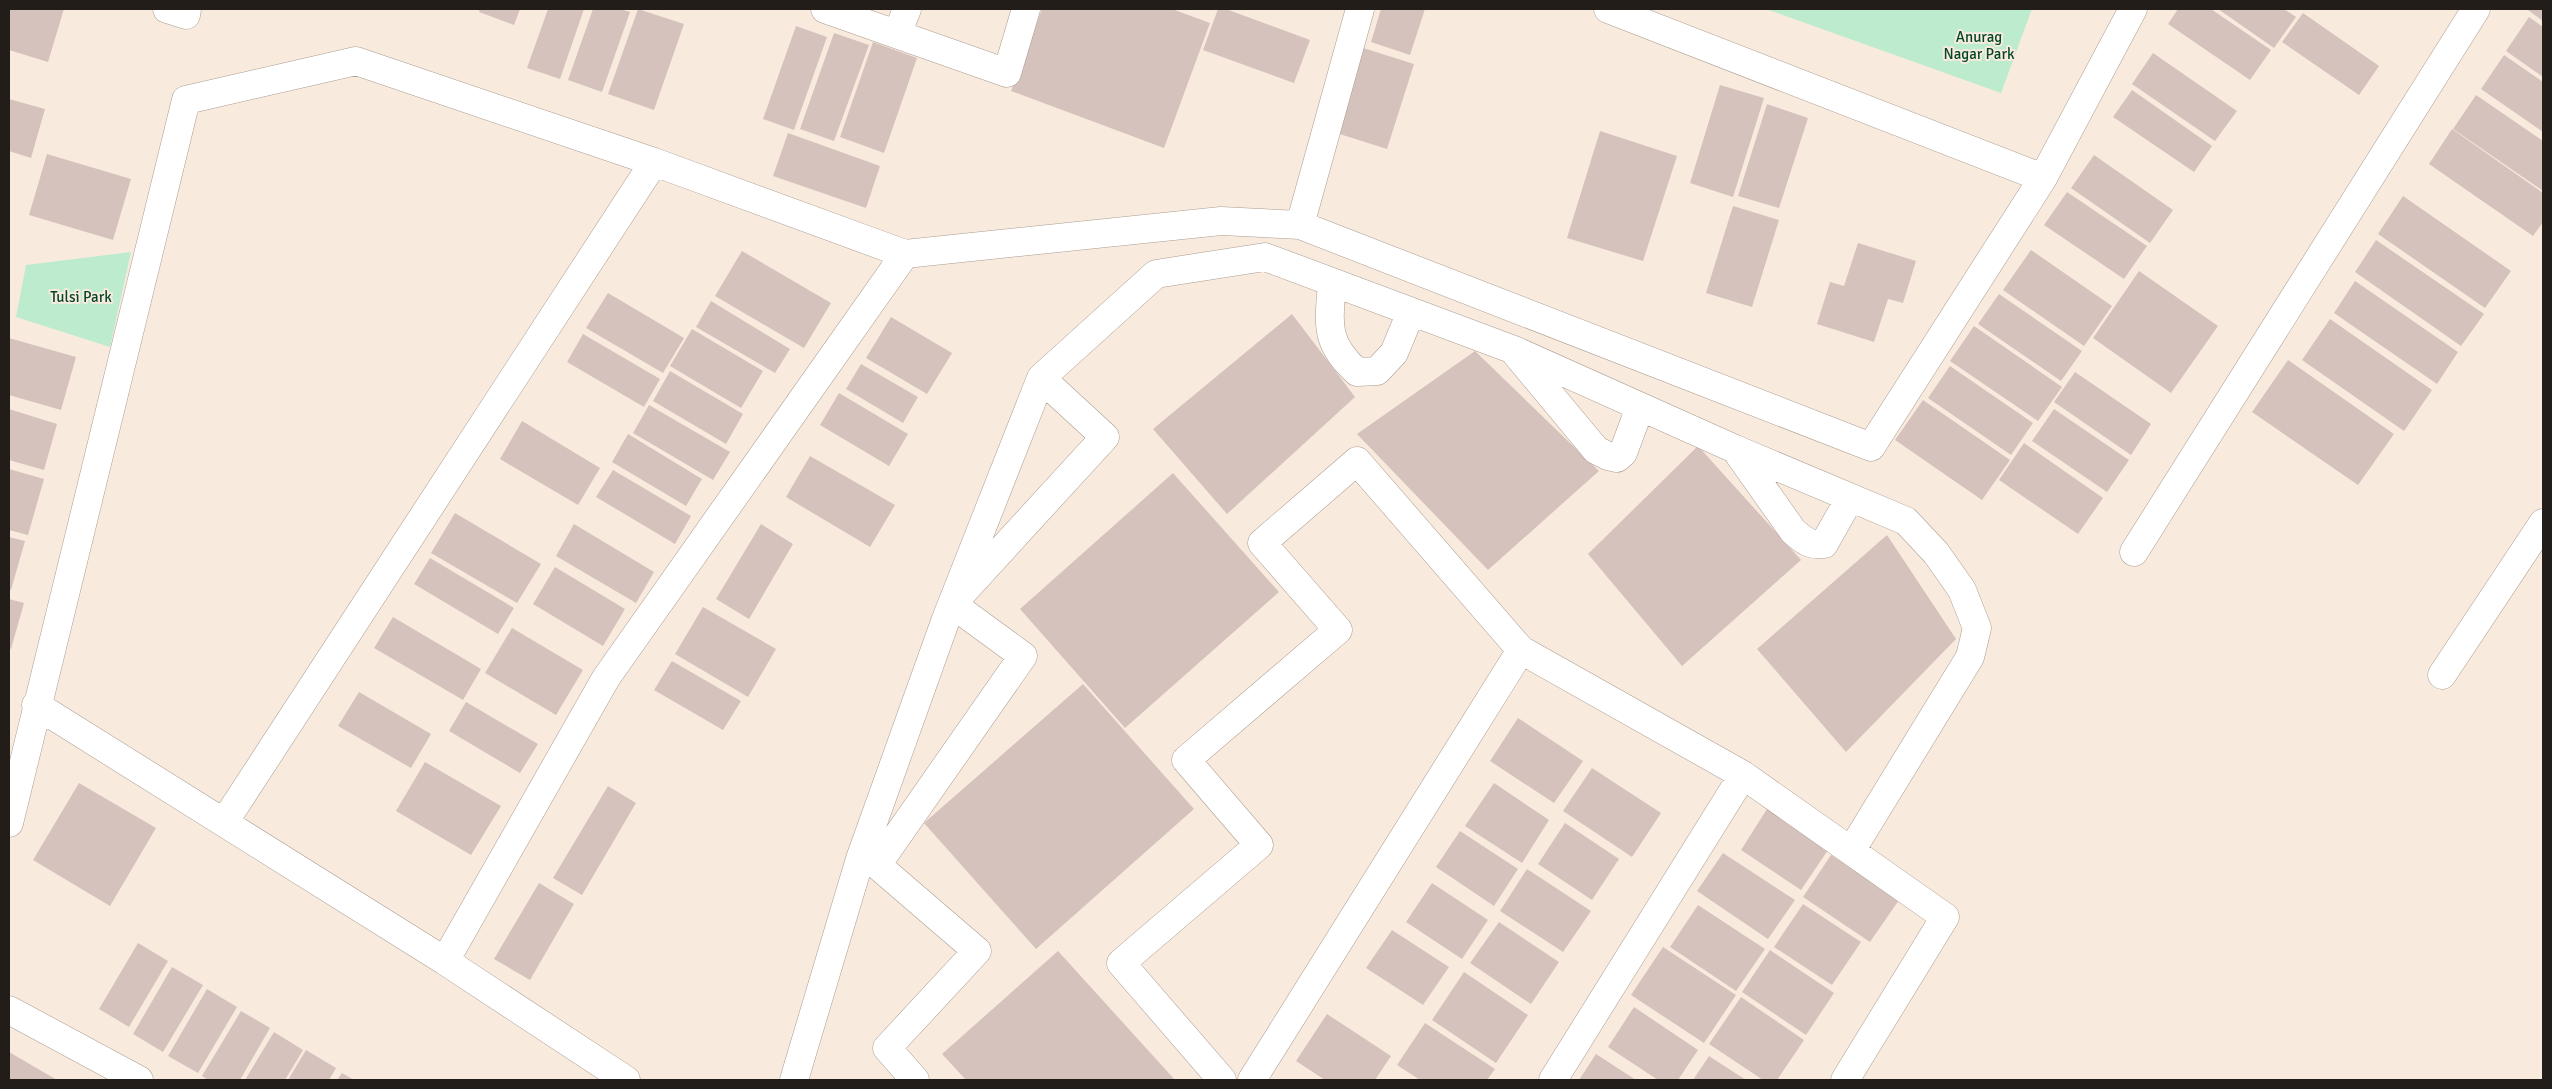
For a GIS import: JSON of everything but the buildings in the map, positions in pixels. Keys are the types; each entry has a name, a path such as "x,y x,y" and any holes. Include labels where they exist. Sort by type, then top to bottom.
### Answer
{"street":[{"path":"167,9 186,15 187,9"},
{"path":"825,9 1007,73 1026,9"},
{"path":"898,34 907,9"},
{"path":"1300,225 1360,9"},
{"path":"1608,9 2043,178"},
{"path":"9,823 36,705 186,100 356,61 654,162 905,254 1221,221 1300,225 1871,446 2043,178 2133,9"},
{"path":"2134,552 2476,9"},
{"path":"225,821 654,162"},
{"path":"1216,265 1221,221"},
{"path":"445,961 606,678 905,254"},
{"path":"794,1080 869,862 952,604 1041,378 1156,274 1265,258 1514,350 1640,407 1906,521 1936,553 1962,590 1977,628 1970,656 1851,851"},
{"path":"1332,282 1330,335 1342,358 1357,372 1377,371 1394,353 1411,312"},
{"path":"1514,350 1596,450 1608,456 1617,458 1624,453 1640,407"},
{"path":"952,604 1106,437 1041,378"},
{"path":"1735,448 1793,531 1803,540 1815,545 1824,544 1850,498"},
{"path":"1222,1080 1121,963 1259,845 1186,760 1338,630 1262,543 1357,461 1521,650 1743,774 1945,917 1845,1080"},
{"path":"2442,675 2543,522"},
{"path":"869,862 1023,656 952,604"},
{"path":"1252,1080 1521,650"},
{"path":"36,705 225,821 445,961 626,1080"},
{"path":"1553,1080 1743,774"},
{"path":"869,862 977,951 887,1048 915,1080"},
{"path":"9,1010 139,1080"}],"green space":[{"name":"Anurag Nagar Park","path":"1766,9 2032,9 2001,93"},
{"name":"Tulsi Park","path":"131,252 110,347 16,317 26,265"}]}
